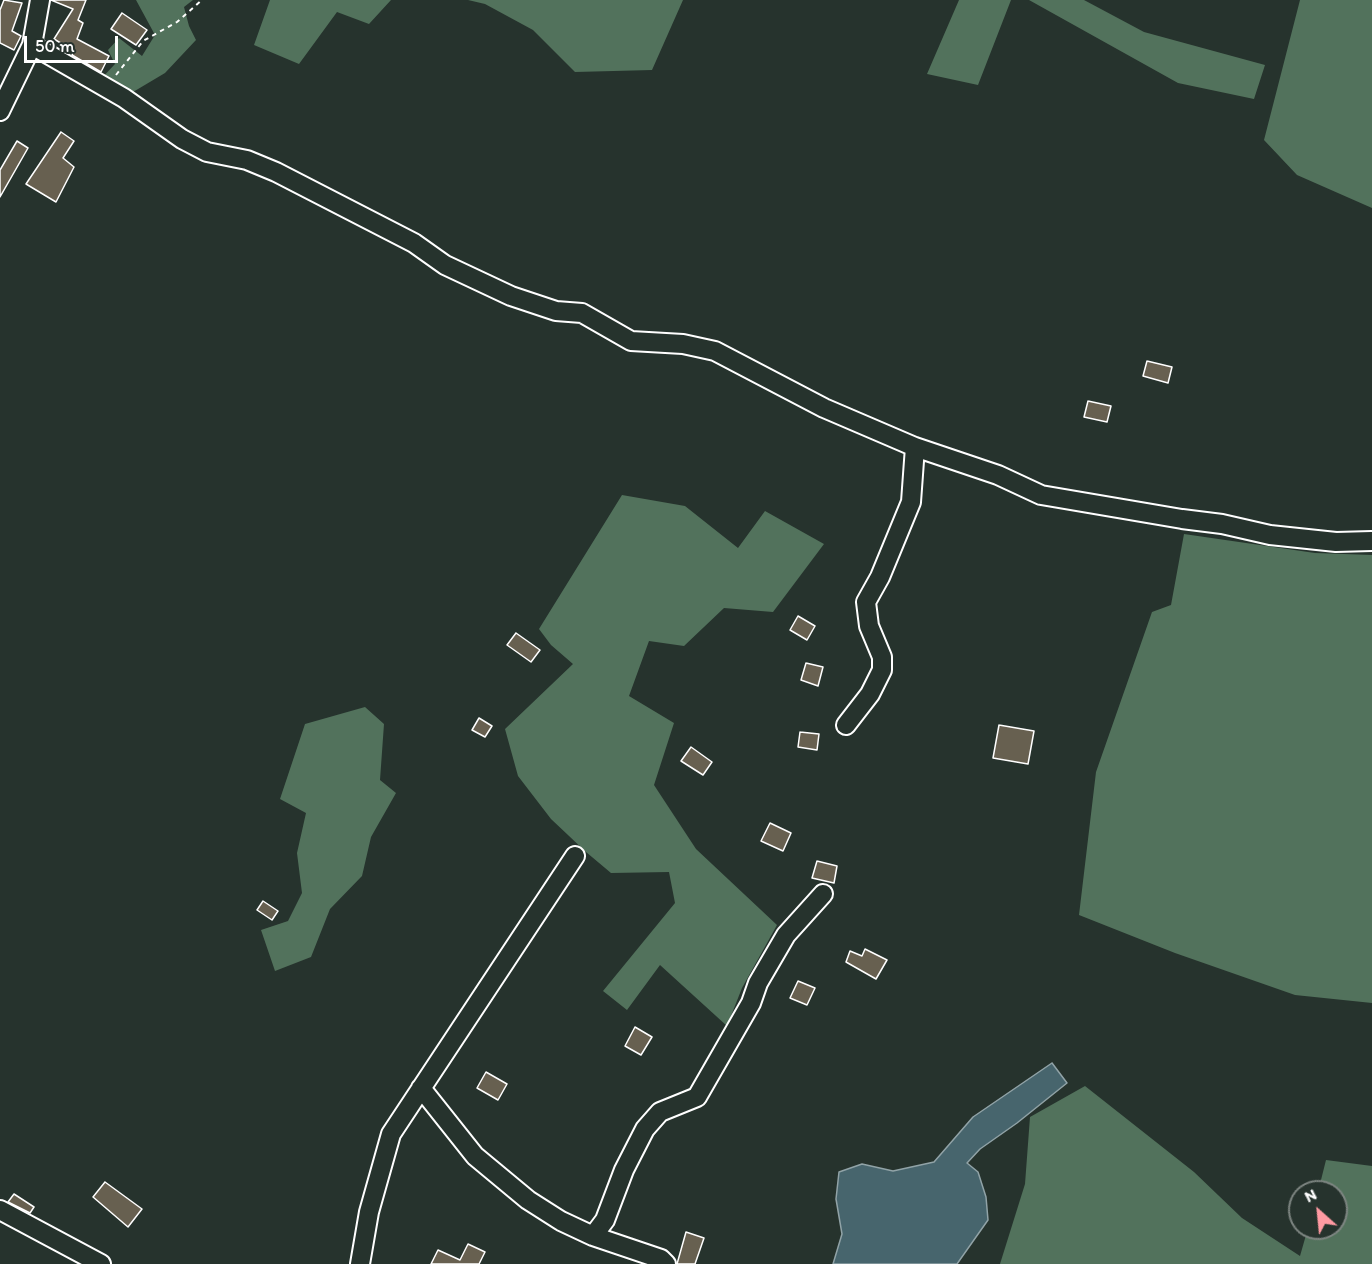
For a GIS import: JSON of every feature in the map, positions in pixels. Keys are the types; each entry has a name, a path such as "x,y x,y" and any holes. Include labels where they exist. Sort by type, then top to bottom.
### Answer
{"street":[{"path":"0,111 32,45 40,0"},
{"path":"32,45 124,98 182,140 207,152 247,160 276,172 414,243 446,265 512,296 556,311 582,313 631,341 683,344 715,351 824,408 915,447 998,475 1041,495 1079,503 1222,524 1270,535 1336,542 1372,541"},
{"path":"846,725 870,694 882,670 882,657 869,626 866,602 880,577 911,502 915,447"},
{"path":"360,1264 369,1212 391,1134 575,856"},
{"path":"593,1236 605,1220 624,1170 652,1118 671,1106 697,1097 751,1003 758,983 786,935 823,894"},
{"path":"421,1088 475,1156 528,1200 561,1221 593,1236 636,1249 666,1264"},
{"path":"0,1210 101,1264"}],"path":[{"path":"105,89 143,41 177,22 202,0"}],"green space":[{"path":"136,0 193,0 184,7 196,40 165,73 128,95 100,80 115,64 108,50 119,38 142,56 155,35"},
{"path":"270,0 391,0 369,24 337,12 299,64 254,45"},
{"path":"468,0 683,0 652,70 575,72 533,30 485,4"},
{"path":"959,0 1011,0 978,85 927,74"},
{"path":"1029,0 1084,0 1144,32 1265,65 1254,99 1178,83"},
{"path":"1300,0 1372,0 1372,208 1297,175 1264,140"},
{"path":"622,495 685,506 738,548 765,511 824,544 773,612 724,608 684,646 649,641 629,696 674,723 654,785 696,849 777,925 742,988 727,1026 660,965 627,1010 603,991 675,903 669,872 611,873 586,852 551,819 518,776 505,729 573,664 551,645 539,629"},
{"path":"1184,534 1315,553 1372,555 1372,1003 1295,995 1175,953 1079,915 1096,772 1152,612 1171,605"},
{"path":"365,707 384,724 380,780 396,793 371,837 362,876 330,909 311,957 275,971 261,930 288,921 302,893 297,853 306,813 280,799 305,724"},
{"path":"1085,1086 1194,1172 1242,1218 1300,1256 1305,1240 1348,1240 1348,1180 1321,1180 1326,1160 1372,1166 1372,1264 1000,1264 1025,1184 1030,1117"}],"water":[{"path":"1052,1063 1067,1083 980,1149 967,1163 978,1172 986,1197 988,1220 957,1264 833,1264 842,1234 836,1199 839,1172 862,1164 893,1171 934,1162 973,1117"}],"building":[{"path":"4,0 22,3 12,31 21,36 14,50 0,43 0,10"},
{"path":"51,0 86,0 78,20 83,23 77,39 109,56 101,72 72,55 74,51 54,39 73,9"},
{"path":"122,13 147,30 136,45 111,29"},
{"path":"61,132 74,141 63,158 74,167 56,202 26,184"},
{"path":"17,141 28,148 0,197 0,170"},
{"path":"1147,361 1172,367 1168,383 1143,376"},
{"path":"1088,401 1111,406 1107,422 1084,417"},
{"path":"798,616 815,626 807,640 790,630"},
{"path":"516,633 540,650 531,662 507,645"},
{"path":"806,663 823,667 818,686 801,680"},
{"path":"479,718 492,726 485,737 472,730"},
{"path":"999,725 1034,731 1028,764 993,758"},
{"path":"800,732 819,734 817,750 798,747"},
{"path":"691,747 712,762 703,775 681,761"},
{"path":"770,823 791,833 783,851 761,841"},
{"path":"817,861 837,866 834,883 812,878"},
{"path":"263,901 278,911 272,920 257,910"},
{"path":"865,949 887,960 876,979 846,962 850,951 862,956"},
{"path":"798,981 815,988 807,1005 790,998"},
{"path":"635,1027 652,1037 641,1055 625,1046"},
{"path":"486,1072 507,1084 498,1100 477,1088"},
{"path":"105,1182 142,1209 128,1227 93,1197"},
{"path":"14,1194 34,1207 30,1213 8,1202"},
{"path":"686,1232 704,1238 695,1264 677,1264"},
{"path":"468,1244 485,1252 479,1264 431,1264 438,1250 460,1260"}]}
